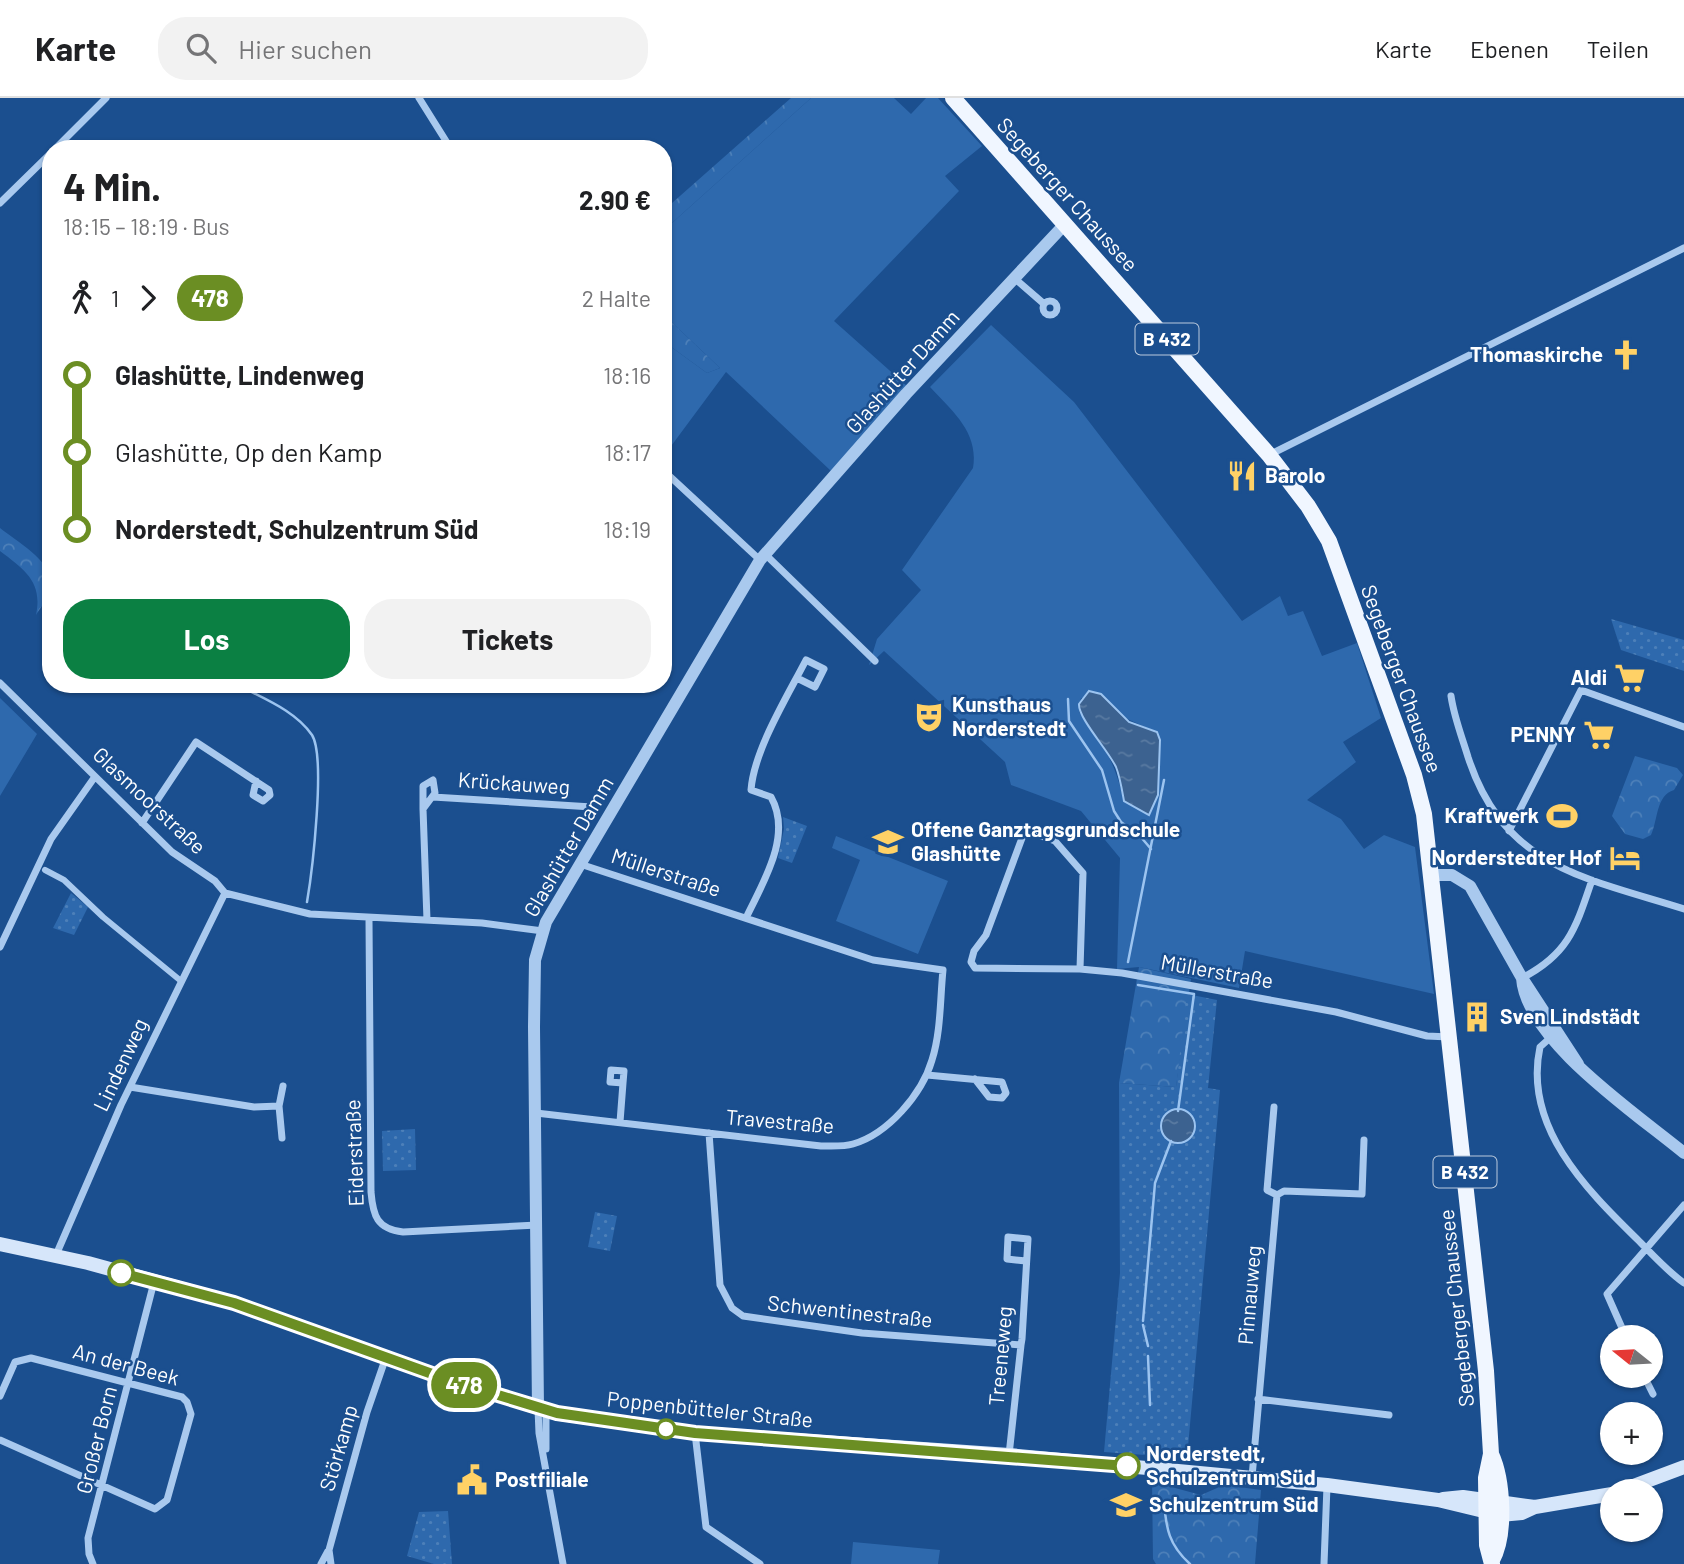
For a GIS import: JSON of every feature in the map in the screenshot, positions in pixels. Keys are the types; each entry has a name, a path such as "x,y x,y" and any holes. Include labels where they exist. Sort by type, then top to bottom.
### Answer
{"main road":[{"name":"Segeberger Chaussee","path":"953,98 1269,455 1308,506 1329,541 1414,775 1432,875 1486,1371 1491,1454 1499,1471 1493,1507 1499,1548 1492,1562"},
{"name":"Poppenbütteler Straße","path":"0,1244 56,1255 254,1309 542,1410 695,1433 1009,1455 1252,1477 1438,1500 1463,1497 1522,1513 1535,1507 1600,1496"},
{"path":"1651,1479 1684,1466"}],"street":[{"path":"64,140 106,98"},
{"path":"419,98 445,140"},
{"path":"0,203 42,162"},
{"name":"Glashütter Damm","path":"563,1564 545,1453 540,1363 535,960 542,931 762,557 1065,224"},
{"path":"1269,455 1684,248"},
{"path":"1014,278 1043,303"},
{"path":"672,478 875,661"},
{"path":"746,918 775,853 778,837 775,804 771,797 751,790 752,778 797,678"},
{"name":"Glasmoorstraße","path":"0,683 172,852 215,881 225,893 310,914 369,920 513,925 542,931"},
{"path":"1509,831 1581,690 1684,727"},
{"path":"1451,696 1453,711 1481,790 1509,831 1540,858 1592,880 1684,909"},
{"path":"142,823 196,742 256,781"},
{"path":"0,947 51,839 94,778"},
{"name":"Krückauweg","path":"423,809 433,797 436,787 430,780 423,786 423,809 427,920"},
{"name":"Krückauweg","path":"433,797 592,807"},
{"name":"Müllerstraße","path":"1080,969 1083,873 1055,841 1025,830 986,935 974,951 971,962 975,968 1080,969 1122,973 1336,1012 1427,1036 1450,1037"},
{"name":"Müllerstraße","path":"580,864 873,960 943,970"},
{"path":"45,870 64,880 181,981"},
{"path":"1432,875 1452,875 1470,886 1522,978 1578,1064"},
{"path":"1522,978 1544,966 1566,945 1592,880"},
{"name":"Lindenweg","path":"56,1255 130,1087 225,893"},
{"name":"Eiderstraße","path":"369,920 368,1027 371,1192 374,1217 388,1230 403,1232 537,1226"},
{"name":"Travestraße","path":"536,1113 821,1146 853,1144 876,1133 895,1117 927,1075 933,1058 943,970"},
{"path":"1522,978 1526,1002 1550,1038 1684,1153"},
{"path":"1550,1038 1540,1047 1536,1063 1539,1103 1544,1118 1568,1162 1600,1202 1684,1283"},
{"path":"927,1075 975,1079"},
{"path":"620,1122 623,1083"},
{"path":"282,1138 279,1106 283,1086"},
{"path":"130,1087 254,1107 279,1106"},
{"name":"Pinnauweg","path":"1252,1477 1277,1195 1267,1189 1274,1107"},
{"name":"Schwentinestraße","path":"709,1133 720,1286 732,1308 743,1317 862,1333 1021,1345"},
{"path":"1277,1195 1284,1191 1362,1194 1364,1140"},
{"path":"1621,1325 1607,1294 1684,1205"},
{"name":"Treeneweg","path":"1009,1455 1021,1345 1026,1261"},
{"name":"Großer Born","path":"93,1564 88,1543 153,1282"},
{"name":"Störkamp","path":"321,1564 329,1550 367,1412 386,1357"},
{"name":"An der Beek","path":"0,1396 11,1368 18,1360 26,1358 181,1397 187,1402 191,1414 167,1500 161,1507 148,1507 0,1440"},
{"path":"1650,1388 1653,1394"},
{"path":"1258,1399 1389,1415"},
{"path":"695,1433 706,1527 760,1564"},
{"path":"1324,1564 1326,1485"},
{"name":"Störkamp","path":"329,1550 331,1564"}],"green space":[{"path":"791,98 811,98 672,223 672,203"},
{"path":"811,98 894,98 911,114 926,98 938,98 982,146 945,176 959,191 834,321 907,386 831,471 726,372 672,445 672,348 707,373 720,368 672,323 672,223"},
{"path":"672,323 720,368 707,373 672,348"},
{"path":"991,325 1074,402 1242,621 1280,596 1288,616 1303,611 1322,656 1357,643 1381,718 1343,742 1356,762 1307,800 1341,819 1364,849 1384,835 1415,847 1434,994 1245,951 1239,988 1139,967 1117,969 1120,858 1081,811 1011,785 1005,762 884,651 869,665 877,639 921,590 902,570 973,468 974,455 968,433 930,387","holes":["1081,698 1156,732 1160,740 1158,795 1152,803 1124,801 1117,775 1107,754 1079,712"]},
{"path":"0,528 42,562 42,606 36,615 37,594 34,585 17,564 0,551"},
{"path":"1611,619 1684,640 1684,671 1621,650"},
{"path":"0,698 37,734 0,796"},
{"path":"1635,756 1677,768 1683,775 1674,790 1661,802 1651,835 1643,839 1625,834 1612,816"},
{"path":"783,817 807,826 792,863 778,858 784,829"},
{"path":"836,836 948,881 918,954 836,921 860,860 832,848"},
{"path":"71,893 88,907 74,935 53,928"},
{"path":"1139,967 1191,979 1176,1087 1119,1083"},
{"path":"1187,994 1217,1000 1208,1088 1220,1090 1187,1458 1104,1452 1120,1273 1119,1083 1176,1087"},
{"path":"415,1129 416,1170 383,1171 382,1131"},
{"path":"595,1212 617,1216 610,1251 588,1247"},
{"path":"1152,1477 1175,1488 1201,1495 1224,1485 1261,1490 1255,1564 1156,1564 1153,1559"},
{"path":"448,1511 452,1564 434,1564 407,1556 419,1512"},
{"path":"853,1542 940,1550 938,1564 851,1564"}],"water":[{"path":"1089,691 1101,694 1129,722 1157,732 1160,740 1158,795 1149,815 1124,801 1116,767 1083,717 1079,704"},
{"path":"1178,1109 1190,1114 1195,1126 1190,1138 1178,1143 1166,1138 1161,1126 1166,1114"}],"waterway":[{"path":"254,693 297,718 312,735 316,747 317,816 307,902"},
{"path":"1068,699 1069,721 1102,770 1114,811 1121,822 1140,836 1151,849"},
{"path":"1128,962 1164,780"},
{"path":"1138,985 1194,994 1178,1111"},
{"path":"1143,1321 1155,1183 1171,1141"},
{"path":"1143,1325 1148,1346"},
{"path":"1148,1356 1150,1405"},
{"path":"1164,1501 1170,1536 1177,1550 1190,1564"}],"bus line":[{"name":"478","path":"121,1273 234,1303 449,1380 546,1411 695,1433 1127,1466"}],"place":[{"name":"Thomaskirche","path":"1626,355"},
{"name":"Barolo","path":"1242,476"},
{"name":"Aldi","path":"1630,678"},
{"name":"Kunsthaus Norderstedt","path":"929,717"},
{"name":"PENNY","path":"1599,735"},
{"name":"Kraftwerk","path":"1562,816"},
{"name":"Offene Ganztagsgrundschule Glashütte","path":"888,842"},
{"name":"Norderstedter Hof","path":"1625,858"},
{"name":"Sven Lindstädt","path":"1477,1017"},
{"name":"Norderstedt, Schulzentrum Süd","path":"1127,1466"},
{"name":"Postfiliale","path":"472,1480"},
{"name":"Schulzentrum Süd","path":"1126,1505"}]}
